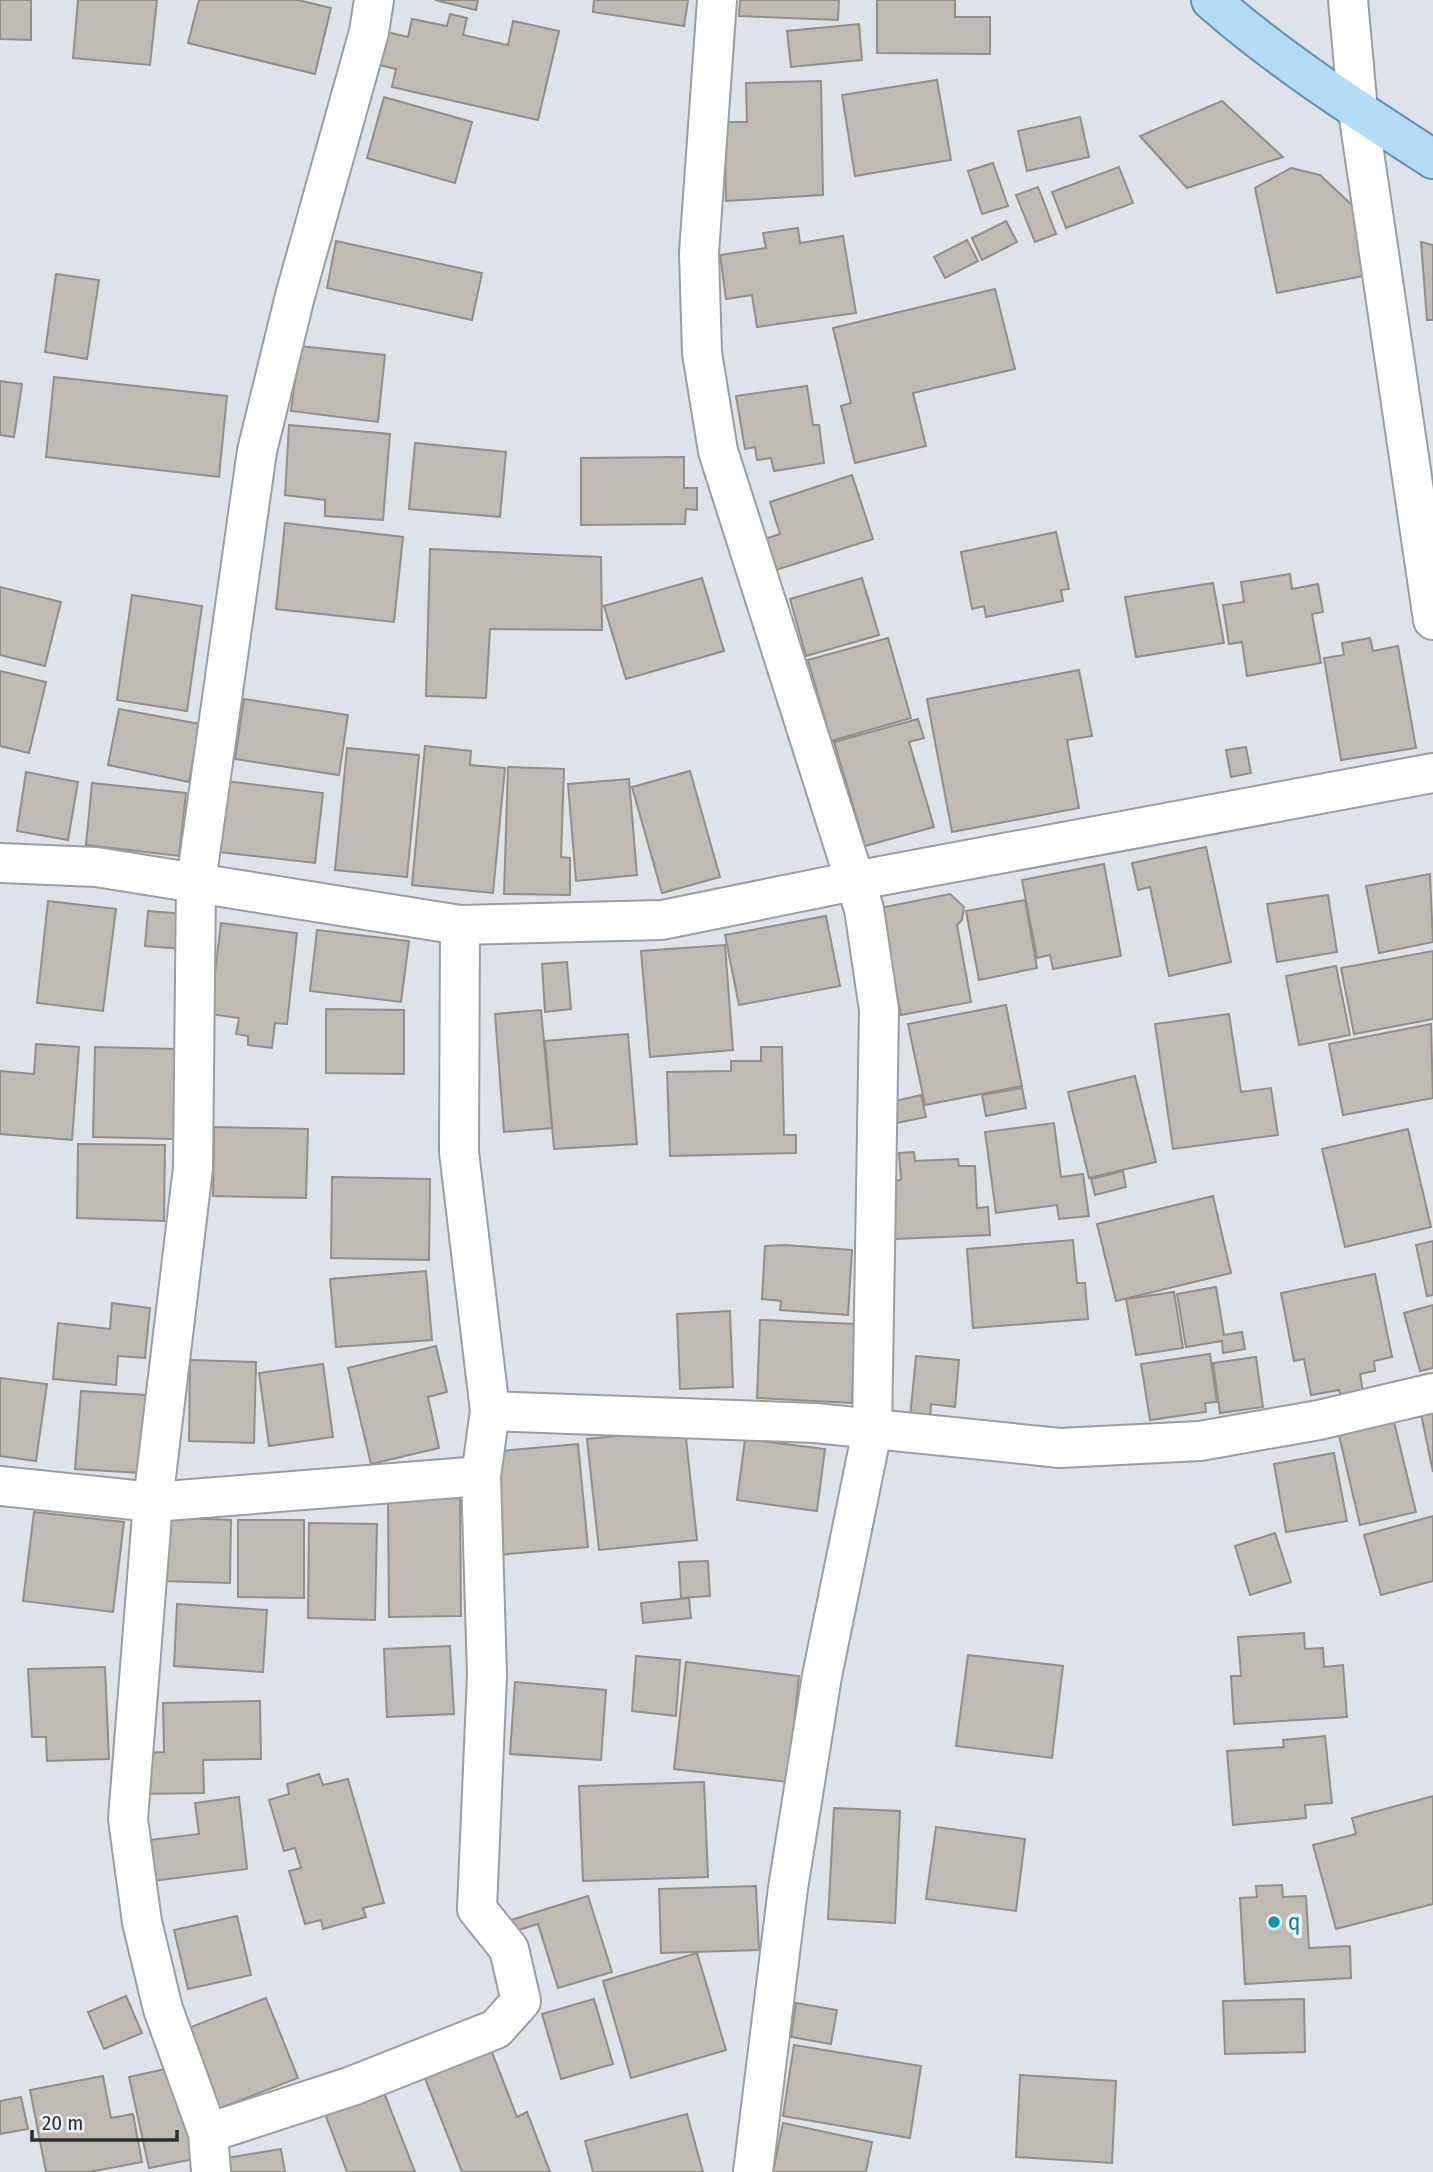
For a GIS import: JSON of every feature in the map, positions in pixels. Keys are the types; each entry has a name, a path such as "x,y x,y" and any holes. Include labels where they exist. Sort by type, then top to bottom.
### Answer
{"main road":[{"path":"1211,0 1236,22 1358,111 1433,159"}],"street":[{"path":"211,2172 208,2133 163,2008 142,1922 128,1819 153,1502 194,1168 196,882 257,451 295,296 369,32 374,0"},
{"path":"717,0 699,253 702,353 718,451 864,909 880,1010 872,1431 822,1676 794,1848 753,2172"},
{"path":"1348,0 1358,111 1433,620"},
{"path":"0,863 96,867 460,925 662,920 854,881 1433,773"},
{"path":"208,2133 352,2087 496,2029 521,2001 509,1949 477,1909 487,1675 481,1476 490,1411 459,1152 460,925"},
{"path":"490,1411 815,1423 872,1431 1060,1448 1200,1441 1319,1420 1433,1393"},
{"path":"0,1486 153,1502 481,1476"}],"building":[{"path":"0,0 31,0 31,40 0,39"},
{"path":"78,0 157,0 150,65 73,58"},
{"path":"199,0 298,0 331,8 315,74 188,43"},
{"path":"435,0 478,0 476,10"},
{"path":"594,0 688,0 684,26 593,12"},
{"path":"740,0 839,0 838,20 739,16"},
{"path":"877,0 955,0 955,17 990,17 990,54 877,53"},
{"path":"450,14 467,18 463,35 508,45 513,21 559,31 538,120 392,87 396,69 379,65 387,32 408,37 412,19 447,26"},
{"path":"859,24 862,60 791,67 787,31"},
{"path":"937,80 951,160 855,176 842,95"},
{"path":"821,81 823,195 726,201 724,122 747,122 746,83"},
{"path":"384,97 472,122 455,183 367,158"},
{"path":"1222,101 1283,157 1187,188 1140,136"},
{"path":"1080,117 1089,157 1027,171 1018,131"},
{"path":"993,163 1008,206 982,214 968,171"},
{"path":"1119,167 1133,203 1066,228 1052,192"},
{"path":"1291,168 1320,175 1354,207 1368,275 1277,293 1255,188"},
{"path":"1038,187 1056,234 1035,242 1016,195"},
{"path":"1006,221 1017,242 982,260 972,238"},
{"path":"798,228 800,243 843,236 856,313 757,327 752,295 726,299 720,255 766,248 763,233"},
{"path":"967,240 978,261 945,278 934,257"},
{"path":"336,241 482,273 472,320 327,288"},
{"path":"1421,242 1433,245 1433,320 1427,320"},
{"path":"56,274 99,280 87,359 45,352"},
{"path":"995,289 1015,369 913,393 926,446 855,463 841,406 851,403 833,328"},
{"path":"299,346 385,355 378,422 291,411"},
{"path":"54,377 227,396 219,477 46,457"},
{"path":"0,381 22,384 14,437 0,435"},
{"path":"807,386 813,425 819,425 824,463 774,471 771,458 757,460 755,447 745,449 736,396"},
{"path":"289,425 390,434 383,520 325,516 325,500 285,495"},
{"path":"415,443 506,452 500,517 409,509"},
{"path":"684,457 684,488 697,488 697,510 686,509 685,524 581,525 581,458"},
{"path":"852,475 873,539 776,570 765,539 780,534 770,502"},
{"path":"285,523 403,537 394,622 276,609"},
{"path":"1056,532 1069,589 1061,590 1063,601 986,617 984,606 972,609 961,552"},
{"path":"430,549 601,557 602,630 490,629 486,698 426,696"},
{"path":"1290,574 1292,589 1318,584 1323,612 1312,614 1321,663 1247,676 1242,642 1229,644 1223,605 1244,602 1241,582"},
{"path":"702,578 724,651 626,679 604,606"},
{"path":"862,578 879,635 806,656 790,599"},
{"path":"1213,583 1224,643 1136,657 1125,597"},
{"path":"0,587 61,602 45,666 0,655"},
{"path":"132,595 202,606 187,711 117,700"},
{"path":"888,638 911,718 831,741 808,660"},
{"path":"1370,638 1373,651 1398,646 1416,748 1341,760 1324,658 1344,655 1342,643"},
{"path":"1079,670 1092,736 1067,740 1079,808 952,832 927,699"},
{"path":"0,671 46,682 29,753 0,746"},
{"path":"244,699 348,715 339,775 235,759"},
{"path":"119,709 200,724 189,782 108,765"},
{"path":"918,719 924,738 909,742 934,827 865,846 834,742"},
{"path":"425,746 471,751 470,765 505,768 493,893 412,885"},
{"path":"1246,747 1251,773 1231,777 1226,750"},
{"path":"347,748 419,755 407,877 335,870"},
{"path":"508,767 564,769 561,857 570,858 570,895 504,894"},
{"path":"690,771 720,877 662,893 632,787"},
{"path":"26,772 78,782 68,840 17,831"},
{"path":"629,779 637,875 576,881 568,784"},
{"path":"226,781 323,793 315,863 219,852"},
{"path":"92,783 186,793 179,856 86,845"},
{"path":"1206,847 1231,962 1169,976 1150,887 1138,890 1132,863"},
{"path":"1104,864 1121,956 1053,969 1050,955 1037,958 1022,880"},
{"path":"1430,874 1433,942 1379,953 1366,886"},
{"path":"950,894 964,907 962,920 957,925 971,1002 901,1015 880,908"},
{"path":"1328,895 1337,952 1277,962 1267,904"},
{"path":"1025,900 1037,968 979,980 966,911"},
{"path":"48,901 116,909 103,1011 37,1003"},
{"path":"148,911 185,914 183,949 145,946"},
{"path":"826,916 840,986 739,1005 725,935"},
{"path":"221,923 297,933 287,1024 275,1023 272,1048 248,1045 248,1036 236,1034 239,1018 210,1014"},
{"path":"317,930 409,941 401,1002 310,991"},
{"path":"725,945 733,1050 650,1057 641,951"},
{"path":"1433,951 1433,1019 1354,1034 1341,968"},
{"path":"567,962 571,1009 545,1012 542,964"},
{"path":"1336,966 1350,1035 1299,1045 1286,976"},
{"path":"1006,1005 1022,1086 925,1105 908,1024"},
{"path":"326,1009 404,1010 404,1074 326,1073"},
{"path":"541,1010 552,1128 504,1132 495,1014"},
{"path":"1229,1014 1241,1092 1271,1088 1278,1135 1173,1149 1155,1024"},
{"path":"1431,1024 1433,1098 1343,1115 1329,1044"},
{"path":"628,1034 637,1144 554,1149 545,1041"},
{"path":"36,1044 79,1047 72,1140 0,1134 0,1071 34,1074"},
{"path":"95,1047 176,1049 174,1139 93,1137"},
{"path":"761,1047 782,1047 784,1135 796,1135 796,1153 670,1156 667,1072 731,1071 731,1061 761,1061"},
{"path":"1135,1076 1156,1162 1089,1178 1068,1092"},
{"path":"1022,1088 1026,1108 986,1116 982,1095"},
{"path":"921,1095 926,1117 896,1123 891,1102"},
{"path":"1054,1123 1061,1177 1083,1174 1089,1216 1059,1219 1057,1205 996,1213 985,1132"},
{"path":"214,1127 308,1129 306,1198 213,1196"},
{"path":"1408,1129 1431,1227 1345,1247 1322,1149"},
{"path":"78,1144 165,1145 164,1221 77,1218"},
{"path":"914,1152 915,1161 958,1159 959,1166 975,1166 977,1208 988,1207 990,1235 895,1239 892,1181 901,1180 899,1153"},
{"path":"1123,1171 1126,1187 1095,1195 1091,1179"},
{"path":"332,1177 430,1179 429,1260 331,1258"},
{"path":"1213,1196 1231,1273 1116,1301 1097,1224"},
{"path":"1073,1240 1077,1283 1085,1283 1088,1319 973,1328 967,1249"},
{"path":"1433,1241 1433,1295 1427,1296 1416,1245"},
{"path":"765,1246 852,1250 848,1315 780,1310 781,1301 762,1299"},
{"path":"426,1271 432,1340 336,1347 330,1279"},
{"path":"1375,1274 1392,1357 1374,1361 1375,1371 1360,1374 1363,1392 1341,1397 1339,1390 1311,1395 1304,1359 1294,1361 1281,1293"},
{"path":"1216,1287 1224,1335 1242,1332 1245,1349 1223,1353 1222,1341 1186,1347 1177,1294"},
{"path":"1174,1292 1183,1348 1136,1355 1126,1299"},
{"path":"112,1303 150,1308 145,1358 118,1356 116,1385 53,1379 58,1323 110,1329"},
{"path":"1433,1305 1433,1368 1420,1371 1404,1313"},
{"path":"730,1311 733,1387 680,1389 677,1314"},
{"path":"760,1320 856,1324 852,1403 757,1398"},
{"path":"436,1346 447,1392 428,1397 439,1448 371,1464 348,1368"},
{"path":"1210,1354 1217,1402 1205,1403 1206,1412 1150,1420 1141,1364"},
{"path":"916,1356 959,1360 955,1407 931,1404 930,1420 910,1418"},
{"path":"1256,1357 1263,1407 1220,1413 1213,1363"},
{"path":"190,1360 256,1362 254,1443 189,1441"},
{"path":"323,1364 333,1437 269,1446 259,1373"},
{"path":"0,1378 47,1384 36,1461 0,1456"},
{"path":"81,1391 146,1395 141,1473 75,1469"},
{"path":"1433,1412 1433,1472 1421,1414"},
{"path":"1393,1418 1416,1512 1360,1525 1338,1431"},
{"path":"685,1429 697,1540 599,1550 587,1439"},
{"path":"745,1439 825,1449 817,1511 737,1500"},
{"path":"578,1444 588,1547 498,1555 490,1452"},
{"path":"1334,1453 1347,1521 1286,1532 1274,1464"},
{"path":"460,1498 461,1616 389,1617 388,1499"},
{"path":"34,1512 124,1522 113,1612 23,1601"},
{"path":"1433,1516 1433,1581 1381,1595 1364,1535"},
{"path":"162,1517 231,1520 230,1583 161,1581"},
{"path":"238,1520 304,1520 304,1598 238,1597"},
{"path":"309,1523 377,1524 375,1620 308,1618"},
{"path":"1275,1533 1291,1582 1250,1595 1235,1546"},
{"path":"708,1561 710,1596 681,1598 679,1562"},
{"path":"689,1598 691,1618 643,1623 641,1603"},
{"path":"177,1604 267,1610 263,1672 174,1666"},
{"path":"1304,1633 1305,1649 1323,1648 1324,1667 1343,1665 1347,1717 1234,1724 1231,1676 1241,1676 1238,1637"},
{"path":"450,1646 454,1714 387,1717 384,1649"},
{"path":"968,1655 1063,1666 1052,1758 956,1746"},
{"path":"636,1656 680,1660 676,1716 632,1711"},
{"path":"686,1662 799,1676 788,1782 674,1769"},
{"path":"105,1667 109,1759 47,1761 46,1737 32,1737 28,1669"},
{"path":"515,1682 606,1690 601,1760 510,1754"},
{"path":"260,1701 261,1759 203,1760 204,1793 140,1794 139,1753 164,1752 163,1703"},
{"path":"1325,1736 1332,1803 1305,1805 1306,1818 1233,1825 1227,1751 1284,1747 1283,1740"},
{"path":"319,1774 323,1785 348,1779 384,1903 363,1908 366,1917 323,1929 321,1920 305,1924 289,1871 301,1868 295,1848 284,1851 269,1800 289,1794 287,1784"},
{"path":"704,1782 708,1877 583,1881 579,1786"},
{"path":"1433,1796 1433,1904 1336,1929 1313,1845 1356,1834 1352,1818"},
{"path":"239,1797 247,1869 146,1882 141,1841 199,1834 195,1803"},
{"path":"834,1808 900,1811 895,1923 828,1919"},
{"path":"936,1827 1025,1839 1016,1911 926,1899"},
{"name":"q","path":"1282,1885 1283,1897 1306,1896 1309,1948 1350,1946 1351,1978 1245,1984 1240,1898 1257,1897 1256,1886"},
{"path":"756,1886 759,1950 661,1953 659,1889"},
{"path":"588,1896 612,1972 558,1988 538,1924 515,1931 511,1920"},
{"path":"237,1916 251,1975 188,1989 174,1930"},
{"path":"697,1953 726,2050 631,2078 603,1981"},
{"path":"126,1996 142,2033 104,2049 88,2012"},
{"path":"266,1998 298,2078 218,2109 186,2029"},
{"path":"594,1999 613,2064 561,2079 542,2014"},
{"path":"1304,1999 1305,2052 1225,2054 1223,2001"},
{"path":"796,2003 837,2010 831,2044 791,2037"},
{"path":"488,2042 517,2117 527,2112 550,2172 462,2172 421,2068"},
{"path":"794,2045 921,2066 910,2138 783,2116"},
{"path":"179,2066 199,2158 149,2168 129,2077"},
{"path":"1020,2075 1116,2081 1112,2163 1016,2157"},
{"path":"103,2076 111,2118 133,2114 142,2162 89,2172 46,2172 30,2090"},
{"path":"383,2090 415,2172 347,2172 324,2111"},
{"path":"21,2097 28,2129 0,2134 0,2101"},
{"path":"687,2114 703,2172 593,2172 585,2141"},
{"path":"783,2123 872,2142 866,2172 773,2172"},
{"path":"281,2149 285,2172 222,2172 220,2159"}],"place":[{"name":"q","path":"1274,1922"}]}
